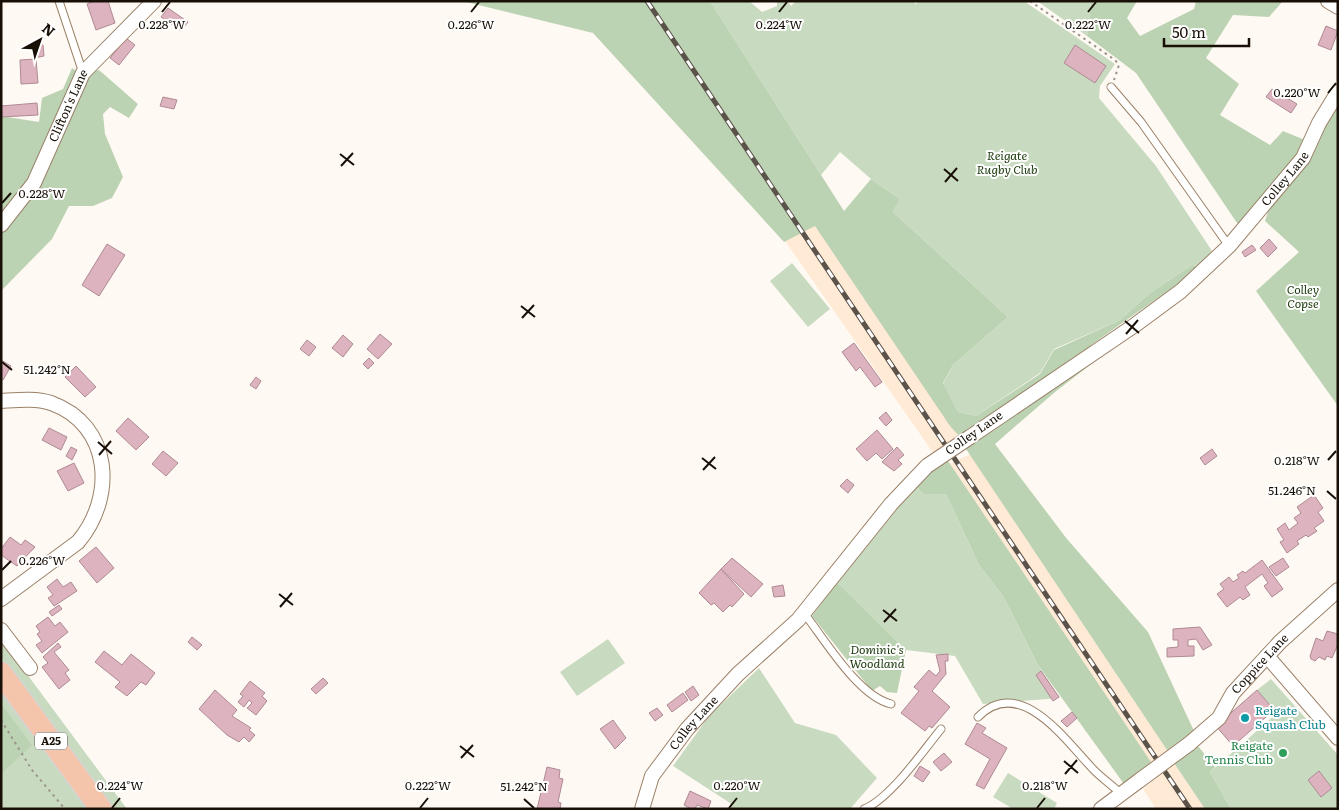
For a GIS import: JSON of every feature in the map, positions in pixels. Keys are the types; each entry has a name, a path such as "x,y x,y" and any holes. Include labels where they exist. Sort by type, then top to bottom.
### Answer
{"main road":[{"name":"A25","path":"1,673 101,809"}],"street":[{"name":"Clifton's Lane","path":"1,225 34,183 83,73 154,1"},
{"path":"1328,1 1338,7"},
{"name":"Colley Lane","path":"642,809 652,776 687,729 738,674 804,613 891,504 927,466 1135,325 1181,291 1229,246 1303,158 1319,123 1338,92"},
{"path":"1,401 37,400 63,408 77,417 96,443 103,472 101,502 86,533 69,549 1,599"},
{"name":"Coppice Lane","path":"1120,793 1189,744 1219,718 1233,693 1267,656 1292,630 1338,590"},
{"path":"1,630 30,668"},
{"path":"1267,656 1338,738"},
{"path":"1101,809 1120,793"}],"lane":[{"path":"60,1 83,73"},
{"path":"1111,87 1141,122 1229,246"},
{"path":"804,613 859,684 879,701 890,704"},
{"path":"978,717 992,706 1010,704 1027,707 1065,735 1094,770 1120,793"},
{"path":"864,809 870,807 896,784 941,729"}],"path":[{"path":"1030,1 1115,60 1119,65 1111,87"},
{"path":"1,720 32,770 65,809"}],"shaded area":[{"path":"617,1 709,1 950,426 959,436 934,454"},
{"path":"980,450 1192,733 1124,784 940,468"},
{"path":"1174,763 1205,809 1156,809 1143,789"}],"green space":[{"path":"462,1 710,1 844,211 871,179 900,199 893,212 1008,317 953,365 943,383 958,412 976,416 1040,374 1054,350 1120,320 1150,293 1192,265 1197,266 1175,286 1091,345 1099,358 1055,392 995,444 1067,539 1148,632 1194,731 1167,750 964,446 977,437 970,428 959,436 950,426 815,226 784,242 593,33"},
{"name":"Reigate Rugby Club","path":"710,1 749,1 762,12 777,6 777,1 787,1 791,6 796,1 912,1 916,4 918,1 1024,1 1115,64 1100,86 1099,98 1156,166 1212,251 1197,266 1192,265 1150,293 1120,320 1054,349 1040,373 976,416 958,412 943,384 953,365 1008,317 893,212 900,199 871,179 840,152 821,175"},
{"path":"1037,1 1094,1 1091,3 1087,36"},
{"path":"1094,1 1137,1 1127,18 1140,36 1194,9 1196,1 1283,1 1269,17 1233,15 1206,58 1239,84 1220,115 1270,145 1283,131 1305,140 1291,165 1243,225 1237,223 1136,73 1087,36 1091,3"},
{"path":"72,68 80,73 39,165 1,221 1,116 39,122 42,98 63,89"},
{"path":"99,70 138,104 129,118 110,107 103,114 105,134 123,177 112,198 93,206 69,206 52,239 1,291 1,229 88,72"},
{"name":"Colley Copse","path":"1338,92 1338,406 1256,291 1299,252 1265,221 1273,196"},
{"path":"792,263 830,309 808,327 770,281"},
{"path":"946,458 1151,762 1124,784 1038,665 1003,596 979,565 946,494 923,494 916,486 929,469"},
{"path":"916,486 923,494 946,494 979,565 1003,596 1038,665 1060,698 983,704 955,656 906,650 837,582"},
{"name":"Dominic's Woodland","path":"837,582 906,650 897,693 887,692 880,686 872,691 812,616"},
{"path":"1,639 127,809 112,809 1,658"},
{"path":"608,639 625,663 577,696 560,672"},
{"path":"759,668 795,723 836,735 877,778 850,809 731,809 730,803 673,766 709,716"},
{"path":"1,673 101,809 1,809"},
{"name":"Reigate Tennis Club","path":"1271,679 1338,755 1338,809 1231,809 1210,772 1276,714 1257,690"},
{"path":"1,704 32,745 1,774"},
{"path":"1198,746 1215,767 1210,772 1231,809 1205,809 1174,763"},
{"path":"1008,773 1057,803 1054,809 1013,809 993,797"}],"building":[{"path":"94,1 108,1 115,23 96,30 87,4"},
{"path":"168,8 188,22 181,31 161,17"},
{"path":"1326,26 1338,31 1331,50 1318,45"},
{"path":"126,38 135,45 119,65 110,58"},
{"path":"43,45 44,56 34,58 33,46"},
{"path":"1075,45 1106,66 1095,83 1064,63"},
{"path":"36,59 38,83 21,84 20,60"},
{"path":"1272,89 1297,104 1291,113 1266,97"},
{"path":"163,97 177,100 174,109 160,106"},
{"path":"37,103 38,115 1,117 1,106"},
{"path":"1269,239 1277,248 1268,257 1260,248"},
{"path":"107,244 125,255 99,296 82,285"},
{"path":"1252,245 1256,250 1245,257 1242,252"},
{"path":"380,334 392,344 378,359 367,349"},
{"path":"343,335 353,344 343,357 332,348"},
{"path":"307,340 316,347 309,356 300,349"},
{"path":"854,343 882,382 875,387 860,367 856,371 842,352"},
{"path":"369,358 374,363 368,369 363,364"},
{"path":"1,360 11,366 3,380 1,379"},
{"path":"76,366 96,387 85,397 65,377"},
{"path":"256,377 261,381 256,389 250,385"},
{"path":"886,412 892,420 886,426 879,418"},
{"path":"128,418 149,437 136,450 116,431"},
{"path":"49,428 67,437 61,450 42,440"},
{"path":"877,430 893,449 882,459 876,453 867,461 856,449"},
{"path":"71,447 77,450 72,460 66,456"},
{"path":"897,447 904,455 898,460 902,464 894,471 882,462"},
{"path":"1212,449 1217,456 1205,465 1200,458"},
{"path":"163,451 178,463 166,476 152,464"},
{"path":"74,463 84,483 68,491 57,471"},
{"path":"847,479 854,485 848,493 840,486"},
{"path":"1314,495 1323,508 1318,512 1324,521 1314,528 1317,531 1297,541 1299,544 1287,553 1280,542 1284,540 1277,529 1285,523 1289,530 1298,523 1294,518 1301,513 1297,507"},
{"path":"10,537 21,545 25,540 35,547 17,566 1,555 1,549"},
{"path":"96,547 114,568 97,583 79,561"},
{"path":"732,558 763,584 751,597 721,569"},
{"path":"1283,558 1289,567 1276,576 1269,567"},
{"path":"1262,560 1283,589 1272,597 1264,586 1268,583 1262,574 1245,587 1250,595 1243,600 1240,597 1227,607 1217,594 1224,589 1220,584 1229,577 1233,582 1239,578 1237,575 1243,571 1245,573"},
{"path":"721,569 744,594 732,607 730,605 723,612 714,603 711,605 699,593"},
{"path":"57,579 63,587 71,582 77,591 54,606 48,598 53,595 47,587"},
{"path":"783,585 785,596 774,597 772,587"},
{"path":"59,605 62,609 52,616 49,612"},
{"path":"48,617 55,626 60,622 68,632 42,653 36,645 42,641 37,634 40,632 36,626"},
{"path":"1200,627 1212,645 1203,650 1196,639 1188,640 1188,646 1194,646 1194,656 1167,657 1167,648 1178,647 1178,640 1173,640 1173,629"},
{"path":"1327,631 1338,634 1338,644 1332,658 1327,656 1325,660 1319,657 1315,661 1310,656 1316,638 1323,641"},
{"path":"192,637 202,645 197,650 188,642"},
{"path":"58,643 61,647 54,652 69,670 65,673 70,680 59,689 42,667 48,663 43,657"},
{"path":"104,651 122,665 131,654 155,673 146,685 141,682 127,696 115,687 120,682 95,662"},
{"path":"948,654 948,661 945,661 946,674 932,691 950,707 932,728 929,726 925,731 901,713 919,691 914,687 929,670 936,676 940,671 936,655"},
{"path":"1041,671 1059,697 1053,701 1036,675"},
{"path":"323,678 328,683 316,694 311,689"},
{"path":"250,681 265,693 262,696 267,701 256,715 247,708 252,703 249,700 244,707 238,702 243,696 240,694"},
{"path":"693,686 699,695 691,701 685,692"},
{"path":"215,690 237,710 232,716 251,728 249,730 255,735 249,742 244,737 239,742 227,735 199,709"},
{"name":"Reigate Squash Club","path":"1257,690 1274,710 1233,746 1216,726"},
{"path":"683,693 688,700 672,712 667,705"},
{"path":"657,708 663,715 655,721 649,713"},
{"path":"1072,712 1077,718 1067,727 1061,721"},
{"path":"613,720 626,738 615,749 600,729"},
{"path":"977,723 986,728 982,733 1007,748 984,789 976,785 990,759 965,744"},
{"path":"944,753 952,762 941,771 933,762"},
{"path":"920,766 930,772 923,782 914,776"},
{"path":"547,767 560,770 559,778 563,779 558,802 561,803 560,809 537,809"},
{"path":"1319,771 1332,788 1321,797 1308,780"},
{"path":"690,791 711,801 708,809 697,805 695,809 691,809 684,805"}],"railway":[{"path":"647,1 1190,809"}],"place":[{"name":"Reigate Squash Club","path":"1245,718"},
{"name":"Reigate Tennis Club","path":"1283,753"}]}
